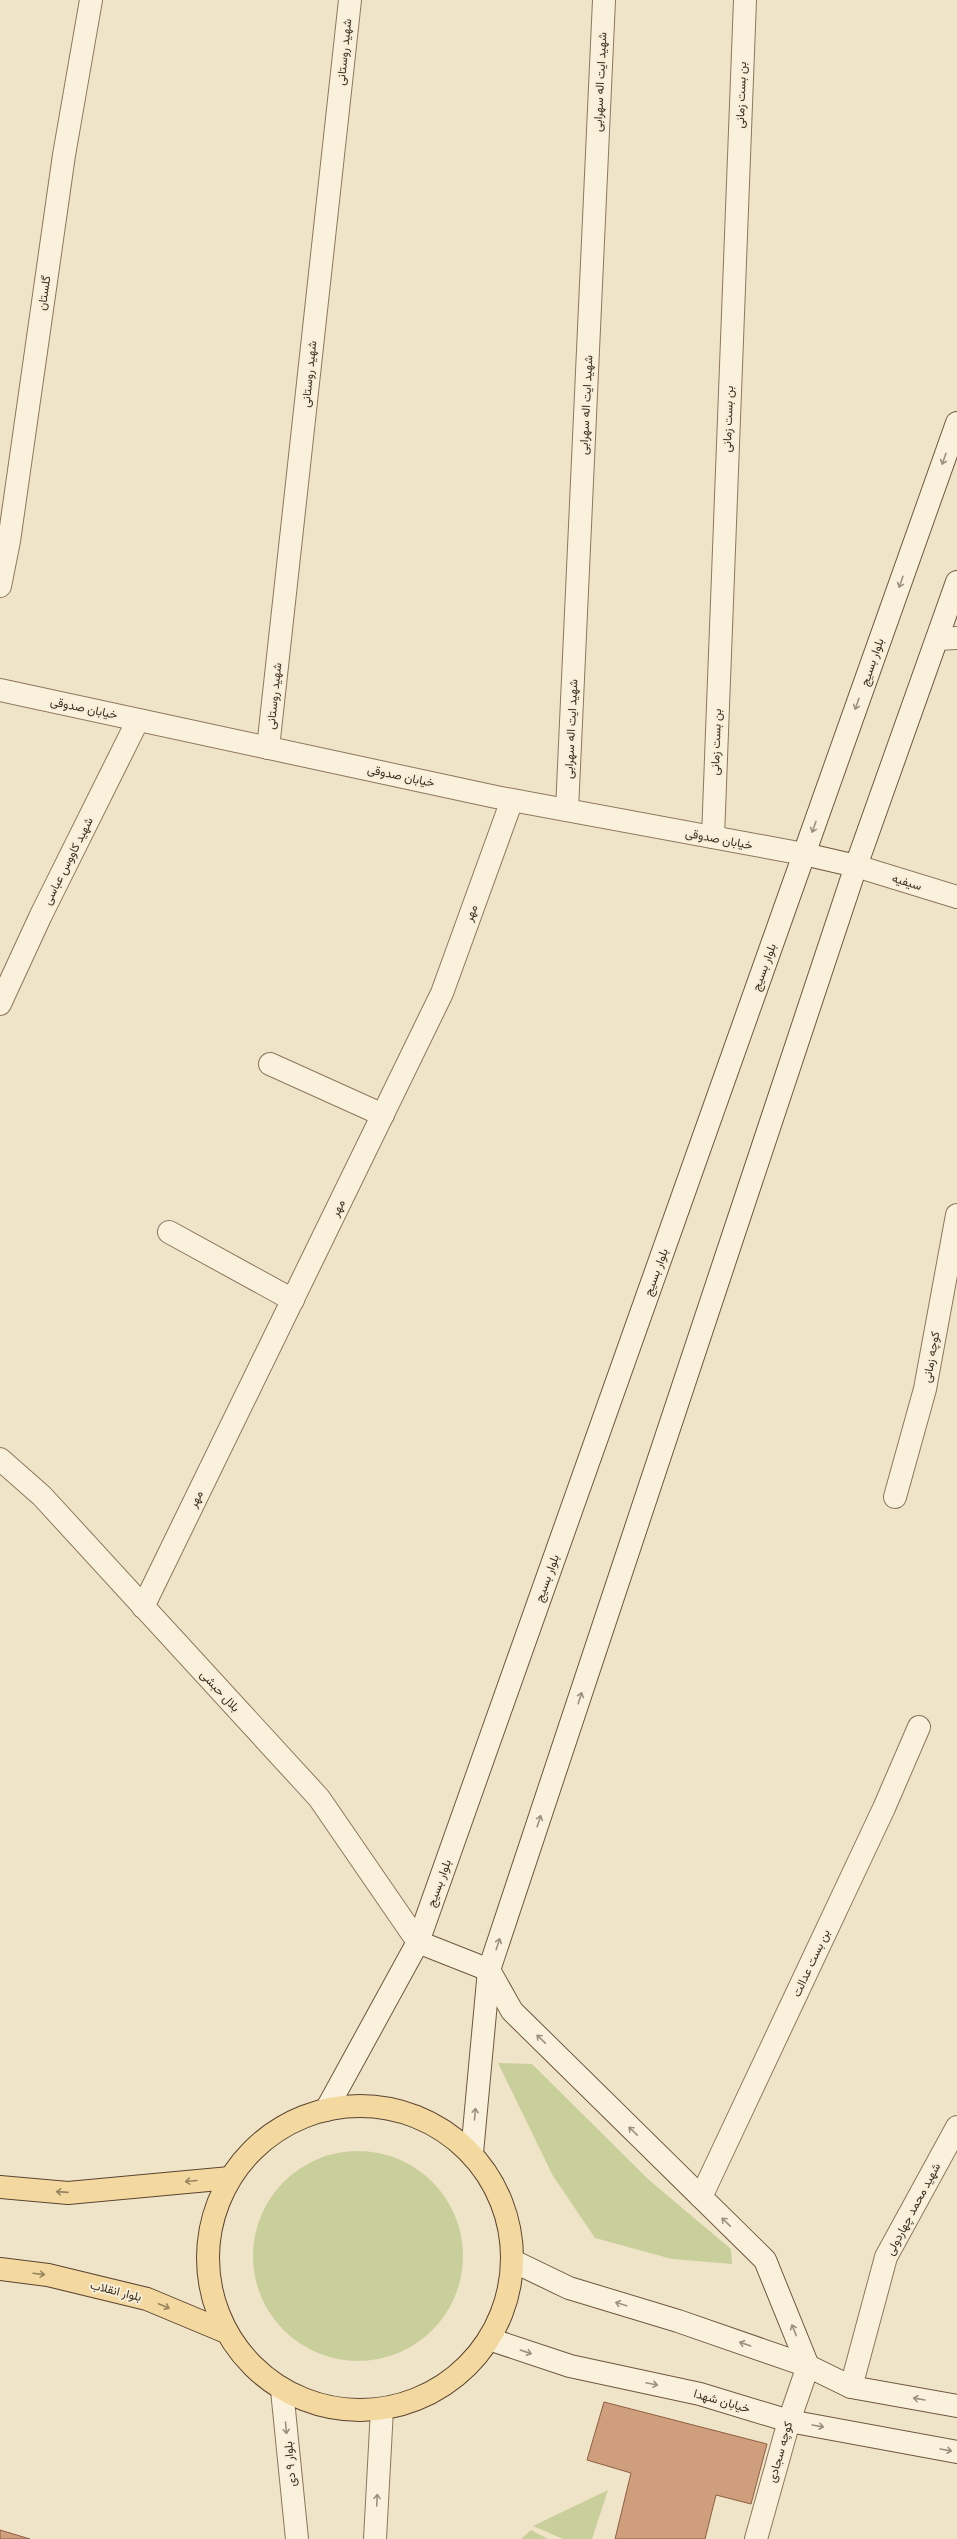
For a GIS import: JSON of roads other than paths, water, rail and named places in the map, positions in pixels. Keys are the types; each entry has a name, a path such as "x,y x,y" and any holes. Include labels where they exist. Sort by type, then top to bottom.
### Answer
{"main road":[{"path":"366,2106 405,2112 441,2128 472,2153 495,2185 506,2214 513,2261 507,2299 489,2339 461,2373 424,2396 382,2409 348,2410 314,2404 282,2390 250,2365 226,2332 212,2295 207,2255 214,2215 230,2178 262,2143 289,2124 326,2110 366,2106"},
{"path":"0,2187 68,2193 230,2178"},
{"name":"بلوار انقلاب","path":"0,2269 48,2275 147,2299 226,2332"}],"street":[{"name":"گلستان","path":"0,586 9,541 64,156 91,0"},
{"name":"شهید روستانی","path":"268,748 350,0"},
{"name":"شهید ایت اله سهرابی","path":"567,810 604,0"},
{"name":"بن بست زمانی","path":"713,837 745,0"},
{"name":"بلوار بسیج","path":"326,2110 418,1942 957,423"},
{"path":"472,2153 489,1970 856,866 947,638 957,582"},
{"name":"خیابان صدوقی","path":"0,690 512,800 804,854 856,866"},
{"name":"شهید کاووس عباسی","path":"0,1004 45,908 138,720"},
{"name":"مهر","path":"143,1607 442,992 512,800"},
{"name":"سیفیه","path":"856,866 957,897"},
{"path":"270,1064 383,1115"},
{"name":"کوچه زمانی","path":"895,1497 925,1389 957,1215"},
{"path":"169,1232 293,1300"},
{"name":"بلال حبشی","path":"0,1458 42,1496 319,1798 418,1942"},
{"name":"بن بست عدالت","path":"700,2197 884,1808 919,1727"},
{"path":"418,1942 489,1970 512,2011 765,2260 808,2366"},
{"name":"شهید محمد چهاردولی","path":"851,2387 886,2257 957,2127"},
{"path":"513,2261 569,2288 678,2321 808,2366 851,2387 957,2406"},
{"name":"خیابان شهدا","path":"489,2339 570,2366 700,2394 789,2421 957,2452"},
{"name":"کوچه سجادی","path":"756,2539 789,2421 808,2366"},
{"name":"بلوار ۹ دی","path":"282,2390 297,2539"},
{"path":"375,2539 382,2409"}]}
